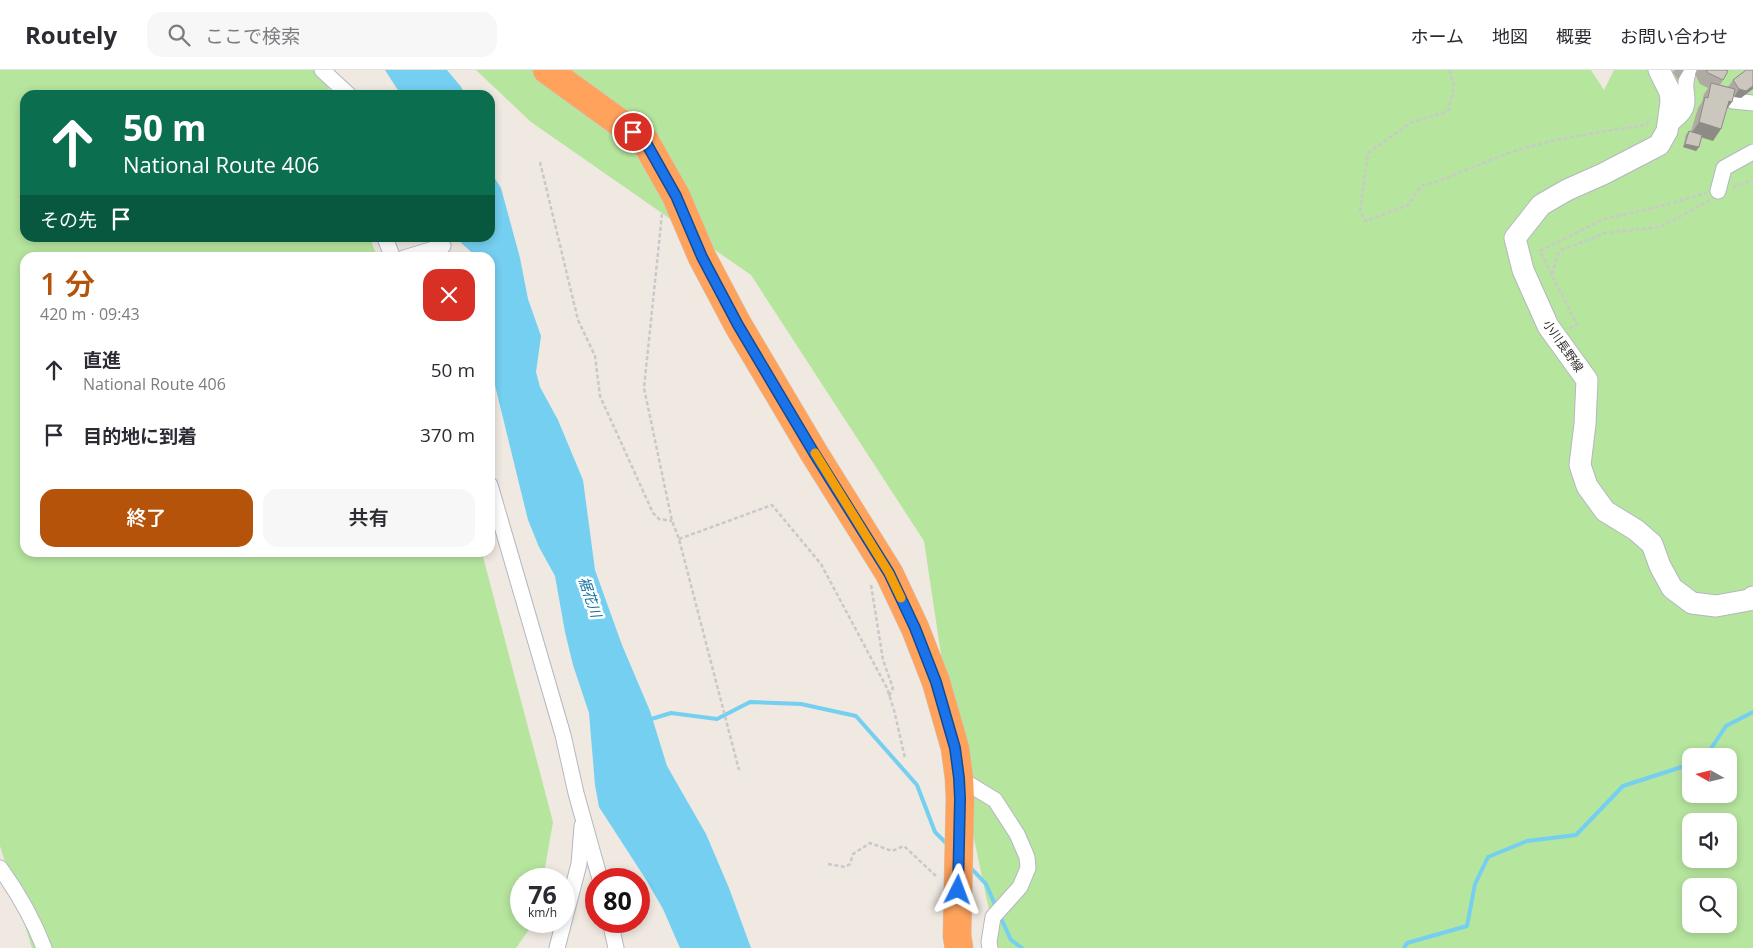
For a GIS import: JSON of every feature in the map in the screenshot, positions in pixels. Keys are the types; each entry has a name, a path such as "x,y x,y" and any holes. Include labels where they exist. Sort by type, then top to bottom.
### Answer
{"highway":[{"path":"547,70 645,141 676,196 702,257 738,325 814,453 889,573 915,628 936,682 955,748 960,788 949,885 959,948"}],"main road":[{"name":"小川長野線","path":"1659,70 1670,92 1671,102 1667,131 1659,145 1550,200 1542,206 1515,238 1523,270 1548,326 1587,380 1585,424 1580,465 1587,486 1605,511 1636,530 1652,544 1660,566 1672,588 1692,603 1716,606 1749,600 1753,597"}],"street":[{"path":"322,70 344,90"},
{"path":"1668,126 1686,110 1688,98 1686,79 1689,70"},
{"path":"1733,101 1753,103"},
{"path":"1718,191 1724,168 1753,152"},
{"path":"425,252 443,247"},
{"path":"495,502 563,735 576,793 597,868"},
{"path":"960,788 995,800 1017,834 1027,857 1028,868 1020,887 993,917 989,942 990,948"},
{"path":"557,948 580,864 582,815"},
{"path":"0,868 18,893 44,948"},
{"path":"613,933 616,948"}],"path":[{"path":"1450,70 1454,87 1448,111 1410,123 1368,153 1360,210 1365,221 1408,205 1421,186 1443,180 1520,149 1582,134 1646,125 1670,92"},
{"path":"540,162 578,320 595,356 600,396 653,513 659,519 672,521"},
{"path":"1554,335 1576,325 1540,252 1604,219 1662,206 1753,180"},
{"path":"1552,275 1559,251 1605,233 1660,227 1716,197 1718,191"},
{"path":"662,213 644,388 672,521 679,539 738,770"},
{"path":"679,539 772,505 822,564 889,696 905,758"},
{"path":"871,584 883,660 893,688 889,696"},
{"path":"828,864 845,867 850,864 853,854 870,843 892,850 904,846 949,885"}],"green space":[{"path":"0,70 318,70 329,90 20,90 20,242 371,242 375,252 20,252 20,557 483,557 553,822 545,868 510,868 510,933 527,933 516,948 32,948 0,846"},
{"path":"476,70 1591,70 1604,90 1614,70 1753,70 1753,948 997,948 955,748 924,541 751,275 531,122"}],"water":[{"path":"385,70 447,70 463,90 398,90"},
{"name":"裾花川","path":"495,179 501,188 520,258 528,299 541,336 536,372 540,387 558,420 583,480 595,570 622,645 650,711 667,766 706,834 729,888 751,948 680,948 663,909 650,887 650,868 639,868 599,807 595,785 589,713 573,665 555,576 539,547 528,520 495,385 495,252 472,252 460,242 495,242"}],"building":[{"path":"1706,70 1728,71 1723,80 1708,73"},
{"path":"1746,70 1753,70 1753,86 1746,91 1739,89 1733,80"},
{"path":"1711,83 1735,89 1732,102 1729,101 1721,129 1699,122 1705,97 1708,98"},
{"path":"1689,131 1702,135 1699,147 1685,144"}],"waterway":[{"path":"648,720 671,713 717,719 750,702 801,704 856,716 917,785 935,832 948,845"},
{"path":"1711,748 1726,726 1753,712"},
{"path":"1404,948 1407,943 1467,926 1475,884 1488,857 1527,841 1576,835 1623,786 1682,767"},
{"path":"969,866 986,884 996,907"},
{"path":"1000,916 1011,940 1022,948"}],"slow traffic":[{"path":"815,453 889,573 901,598"}],"route":[{"path":"633,132 645,141 676,196 702,257 738,325 814,453 889,573 915,628 936,682 955,748 960,799 958,890"}]}
